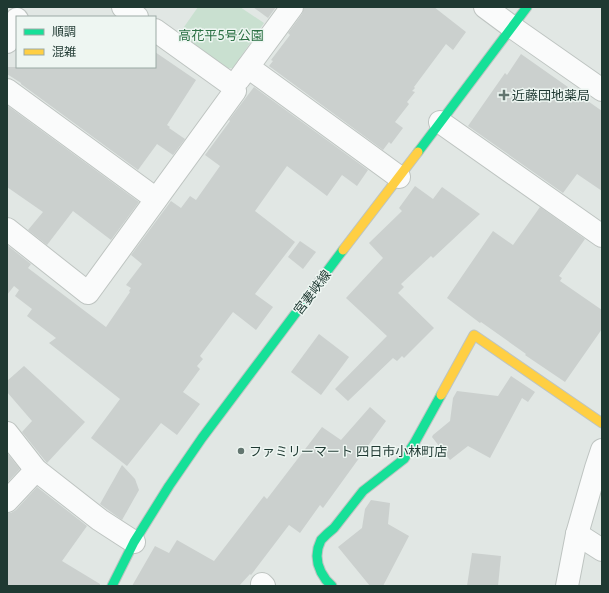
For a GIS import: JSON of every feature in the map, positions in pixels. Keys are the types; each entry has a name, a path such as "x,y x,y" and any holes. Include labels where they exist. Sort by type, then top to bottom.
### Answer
{"main road":[{"name":"宮妻峡線","path":"112,586 134,542 169,486 202,438 527,7"},
{"path":"332,586 326,581 319,568 317,558 322,539 334,528 363,491 404,459 415,442 474,335 602,423"}],"street":[{"path":"123,7 136,16"},
{"path":"233,86 292,7"},
{"path":"485,7 602,90"},
{"path":"7,42 16,20"},
{"path":"7,230 88,293 235,91 233,86 156,31"},
{"path":"248,67 399,178"},
{"path":"7,90 156,199"},
{"path":"440,122 602,236"},
{"path":"7,433 36,470 100,520 134,542"},
{"path":"567,586 577,534 602,450"},
{"path":"7,501 36,470"},
{"path":"577,534 602,550"}],"green space":[{"name":"高花平5号公園","path":"198,7 240,7 264,23 233,68 220,69 177,37"}],"building":[{"path":"253,7 276,7 268,18"},
{"path":"304,7 434,7 466,32 453,50 446,44 414,87 415,88 412,91 415,92 407,102 409,104 395,122 403,128 391,144 389,142 383,150 269,66 273,61 271,60 290,35 288,33 302,14"},
{"path":"156,53 196,80 167,125 185,139 173,155 157,144 138,170 7,74 7,67 156,68"},
{"path":"521,54 602,111 602,191 577,174 563,193 468,126 505,73 507,75"},
{"path":"254,87 368,170 357,186 342,175 327,196 287,166 255,211 295,242 255,294 273,307 256,330 233,312 200,356 203,359 197,366 200,369 183,392 200,404 177,435 161,423 127,466 91,438 120,399 49,343 56,338 27,316 32,309 15,296 19,290 14,286 7,295 7,245 31,264 28,268 106,327 130,292 129,291 131,288 126,285 142,264 131,255 171,201 181,208 190,196 196,200 220,166 205,155"},
{"path":"8,106 139,202 111,240 73,211 47,245 28,230 43,212 7,187"},
{"path":"415,186 433,199 442,187 480,214 433,258 431,256 401,284 404,287 398,293 434,328 404,358 402,356 397,361 393,358 348,401 335,389 387,336 346,298 383,258 369,243 402,211 399,208"},
{"path":"540,207 585,239 559,276 562,278 560,281 602,310 602,329 565,382 525,355 526,354 481,322 480,323 447,298 493,231 513,245"},
{"path":"300,241 316,252 303,269 288,257"},
{"path":"319,334 349,357 321,395 291,372"},
{"path":"24,366 85,422 47,463 22,432 32,421 7,392 7,381"},
{"path":"511,376 535,392 528,402 522,398 490,458 468,446 450,460 432,437 450,421 453,398 457,391 498,396"},
{"path":"370,407 386,421 323,508 320,505 300,533 289,525 251,575 250,574 239,586 132,586 155,546 169,553 177,540 214,561 264,496 267,499 322,427 341,440"},
{"path":"7,453 20,469 7,483"},
{"path":"122,465 135,479 139,490 122,520 100,504"},
{"path":"37,487 87,526 62,561 100,584 100,586 7,586 7,513 11,513 16,510"},
{"path":"371,500 390,503 388,524 409,536 383,586 370,586 338,547 362,528 365,509"},
{"path":"472,553 501,556 498,586 467,586"}],"traffic: fast":[{"path":"418,152 527,7"},
{"path":"112,586 134,542 169,486 202,438 343,250"},
{"path":"332,586 326,580 318,564 317,556 321,540 334,528 363,491 404,459 441,395"}],"traffic: slow":[{"path":"343,250 418,152"},
{"path":"441,395 474,335 602,423"}],"place":[{"name":"近藤団地薬局","path":"504,95"},
{"name":"ファミリーマート 四日市小林町店","path":"241,451"}]}
